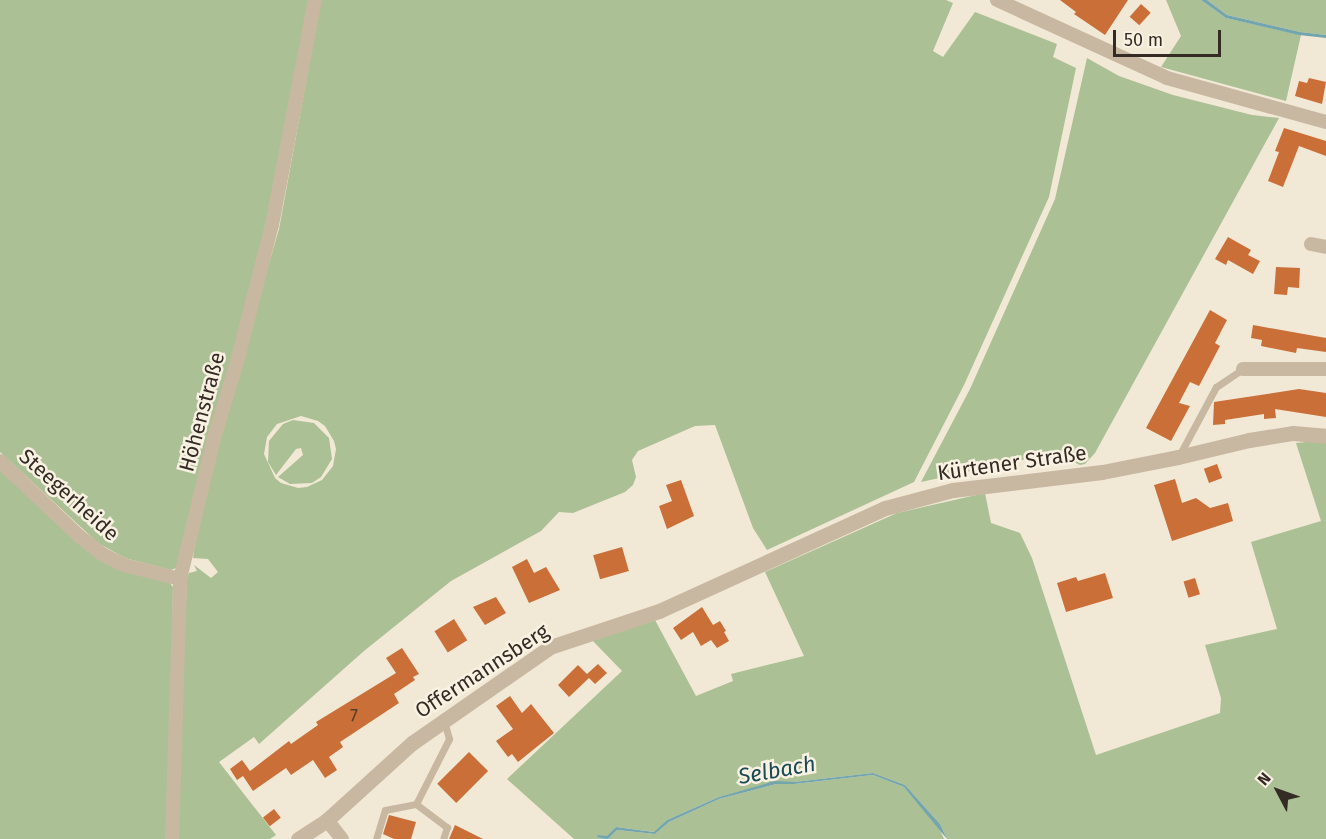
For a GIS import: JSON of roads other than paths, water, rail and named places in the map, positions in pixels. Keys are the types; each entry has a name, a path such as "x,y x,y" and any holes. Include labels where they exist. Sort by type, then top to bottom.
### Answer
{"street":[{"name":"Höhenstraße","path":"172,839 180,579 214,438 237,362 272,225 315,0"},
{"path":"997,0 1167,78 1326,122"},
{"path":"1311,244 1326,247"},
{"path":"1243,369 1326,369"},
{"name":"Kürtener Straße","path":"719,585 907,500 974,487 1102,472 1178,458 1249,440 1293,433 1326,436"},
{"name":"Steegerheide","path":"0,461 79,536 102,554 124,565 180,579"},
{"name":"Offermannsberg","path":"298,839 327,820 412,743 550,647 636,619 719,585"},
{"path":"327,820 342,839"}],"lane":[{"path":"1178,458 1216,387 1243,369"},
{"path":"416,804 449,739 444,720"},
{"path":"376,839 385,810 416,804 447,827 443,839"}],"water":[{"path":"1201,0 1207,0 1227,15 1300,32 1326,35 1326,38 1299,35 1226,18"},
{"path":"873,773 905,785 940,824 947,839 904,787 873,775 776,784 719,799 669,822 655,834 617,830 608,839 597,837 598,835 607,836 616,827 654,832 667,820 719,797 775,781 794,782"}],"water label":[{"name":"Selbach","path":"777,770"}]}
